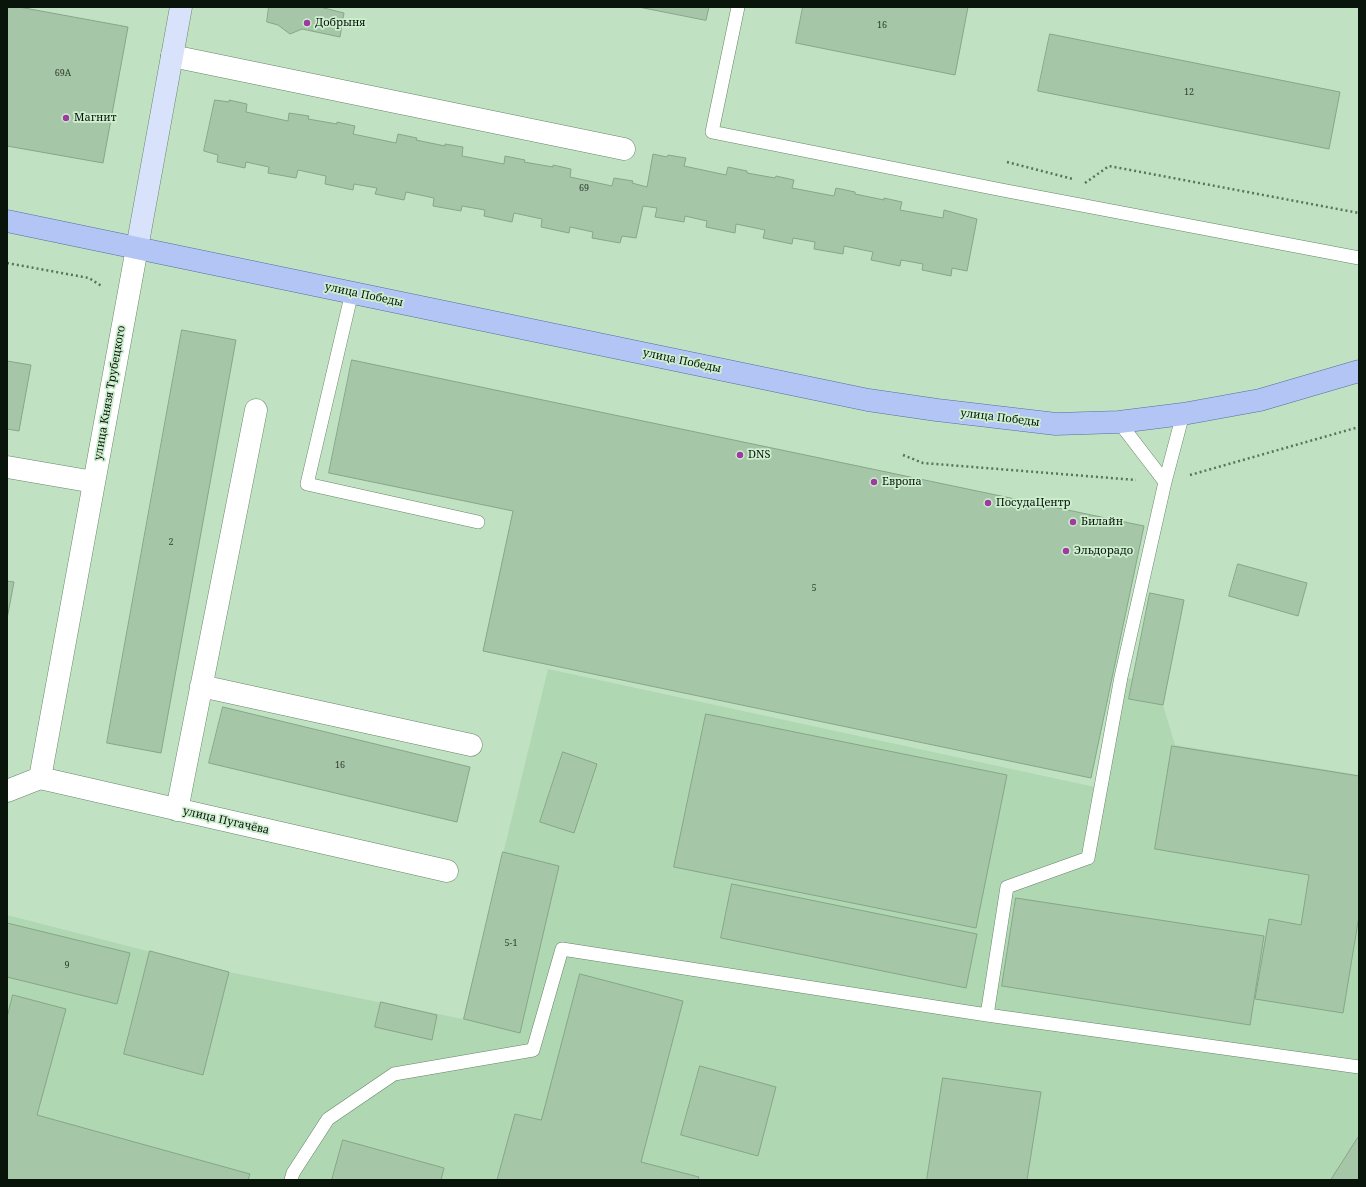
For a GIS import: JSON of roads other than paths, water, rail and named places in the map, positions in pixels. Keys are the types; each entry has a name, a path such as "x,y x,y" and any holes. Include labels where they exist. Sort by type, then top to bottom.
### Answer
{"main road":[{"name":"улица Победы","path":"7,221 868,400 1056,424 1119,422 1183,414 1260,400 1359,371"}],"street":[{"name":"улица Князя Трубецкого","path":"40,778 181,7"},
{"path":"172,56 624,148"},
{"path":"177,810 256,410"},
{"path":"7,467 94,482"},
{"path":"201,686 471,745"},
{"path":"7,791 40,778"},
{"name":"улица Пугачёва","path":"40,778 448,871"}],"lane":[{"path":"738,7 712,132 1002,190 1359,258"},
{"path":"352,292 308,484 478,522"},
{"path":"987,1015 1007,887 1088,858 1121,677 1165,482 1183,414"},
{"path":"1119,422 1165,482"},
{"path":"291,1180 293,1173 328,1119 394,1074 533,1050 562,949 987,1015 1359,1067"}],"place":[{"name":"Добрыня","path":"307,23"},
{"name":"Магнит","path":"66,118"},
{"name":"DNS","path":"740,455"},
{"name":"Европа","path":"874,482"},
{"name":"ПосудаЦентр","path":"988,503"},
{"name":"Билайн","path":"1073,522"},
{"name":"Эльдорадо","path":"1066,551"}]}
